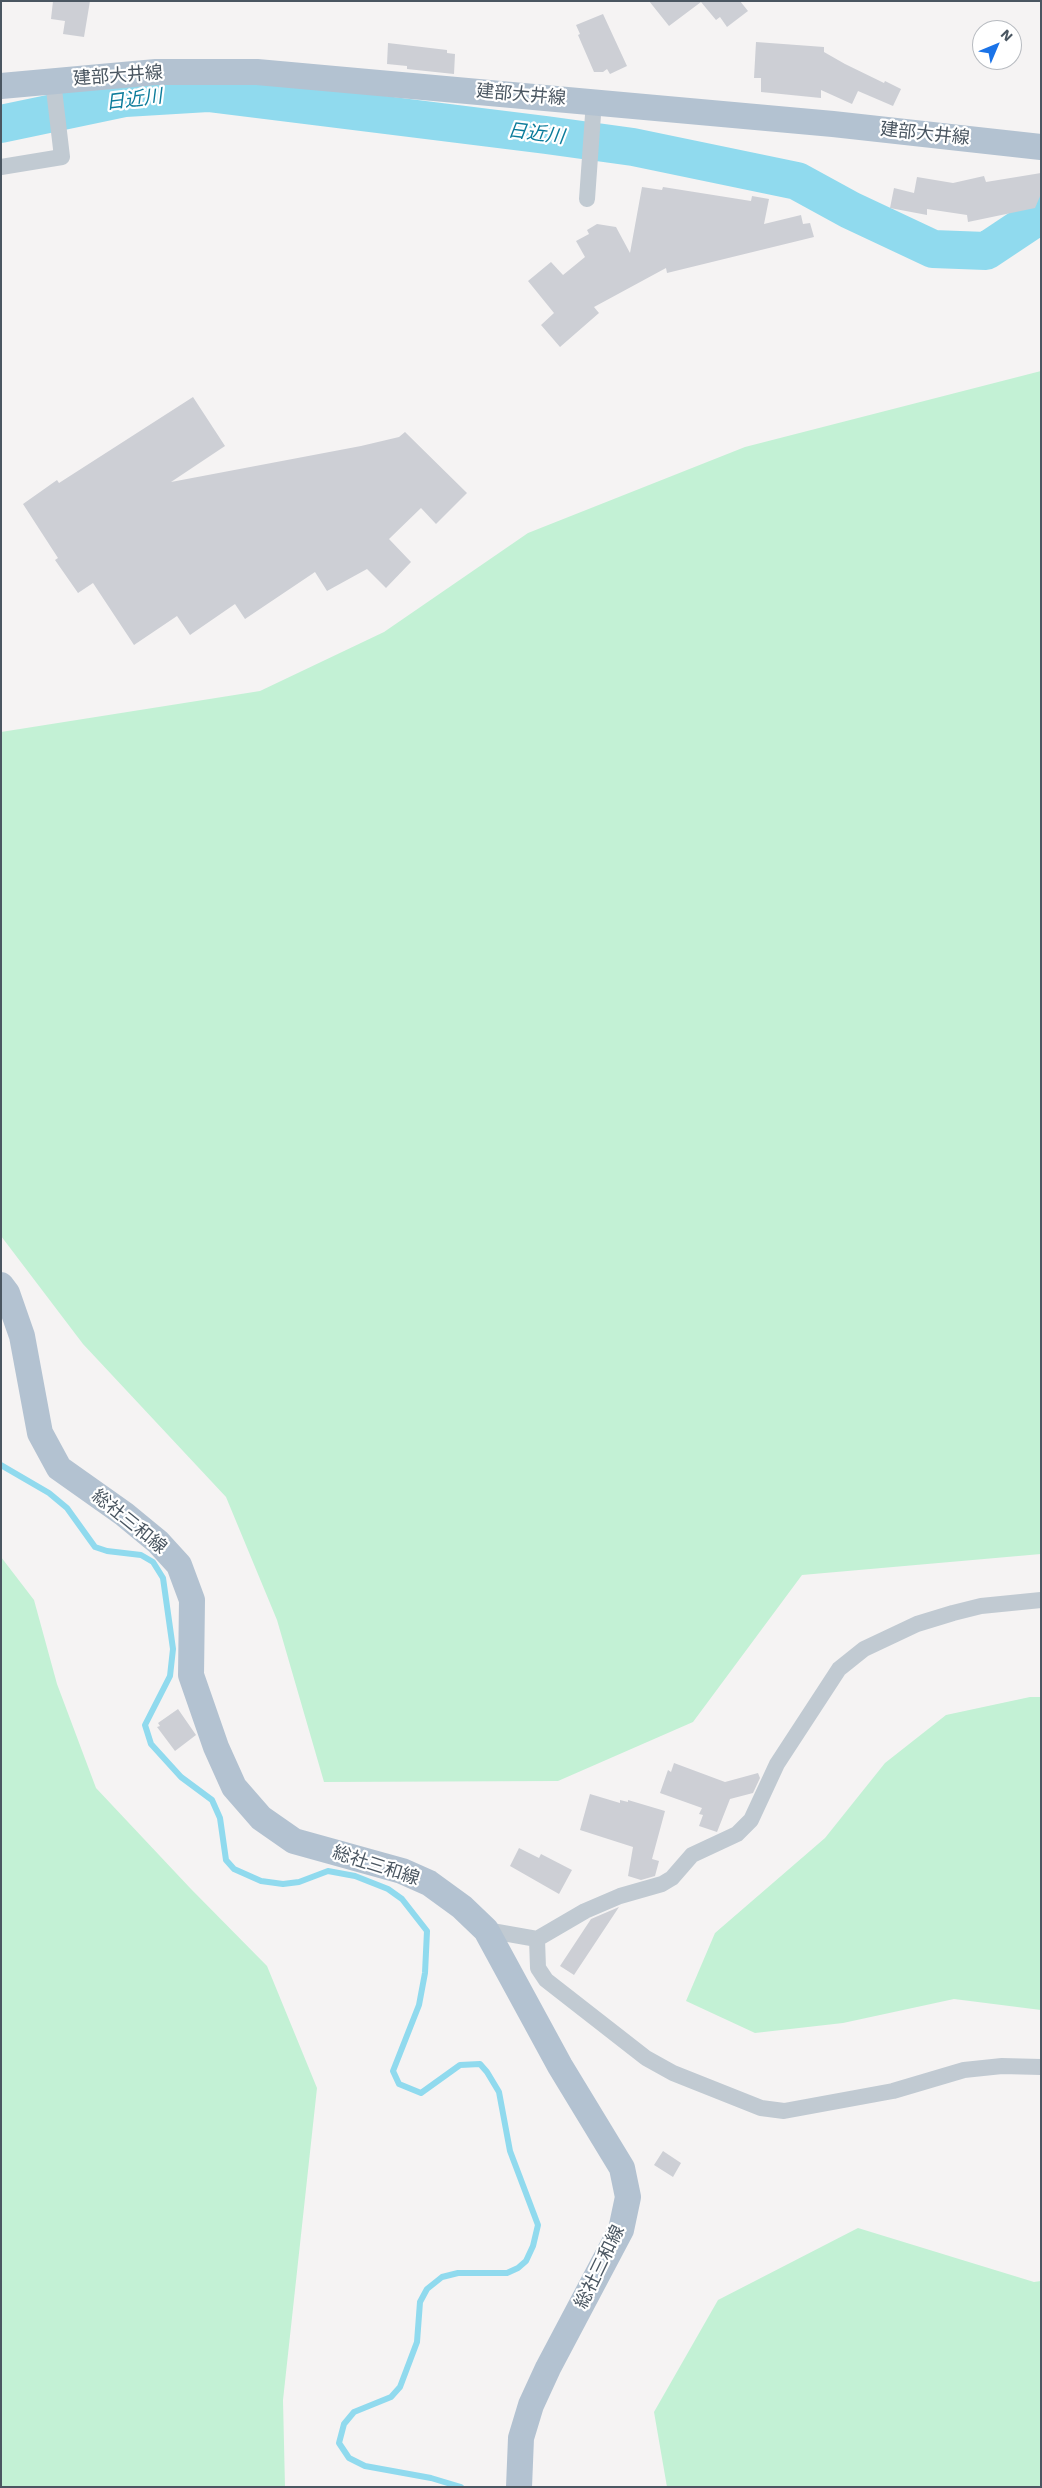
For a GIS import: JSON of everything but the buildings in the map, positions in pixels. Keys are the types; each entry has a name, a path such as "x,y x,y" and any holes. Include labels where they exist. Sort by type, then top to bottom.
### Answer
{"main road":[{"name":"建部大井線","path":"1,86 54,90 156,72 257,72 594,107 1039,143"},
{"name":"総社三和線","path":"1,1285 7,1293 22,1336 40,1433 60,1468 124,1514 158,1542 179,1565 192,1600 191,1675 216,1748 234,1787 261,1818 294,1841 402,1870 429,1883 462,1907 486,1930 560,2066 622,2168 628,2197 621,2230 548,2368 532,2404 521,2438 519,2487"}],"street":[{"path":"1,167 62,157 54,90"},
{"path":"587,199 594,107"},
{"path":"486,1930 537,1939 620,1896 662,1884 672,1878 692,1855 737,1834 751,1820 777,1764 839,1669 864,1649 917,1624 953,1612 981,1606 1041,1600"},
{"path":"537,1939 538,1968 546,1980 646,2058 673,2073 761,2108 784,2111 893,2091 964,2070 1002,2066 1041,2067"}],"green space":[{"path":"1041,371 1041,1554 802,1575 693,1722 558,1781 324,1782 277,1620 226,1497 83,1344 1,1236 1,732 260,691 384,632 528,533 745,447"},
{"path":"1,1557 34,1600 57,1684 96,1788 267,1966 317,2088 283,2400 285,2487 1,2487"},
{"path":"1030,1697 1041,1697 1041,2010 954,1999 843,2023 755,2033 686,2001 715,1933 825,1838 885,1763 946,1715"},
{"path":"858,2228 1034,2282 1041,2281 1041,2487 667,2487 654,2412 718,2300"}],"waterway":[{"name":"日近川","path":"1,124 125,98 208,93 633,147 797,181 850,210 933,249 986,251 1028,223 1041,210"},
{"path":"1,1465 49,1493 67,1508 95,1547 107,1551 141,1555 153,1562 163,1578 173,1649 170,1676 145,1725 151,1744 181,1777 212,1800 220,1818 226,1860 234,1869 261,1881 283,1884 299,1882 328,1871 355,1876 388,1889 402,1899 427,1931 425,1973 419,2005 393,2071 399,2084 421,2093 460,2065 480,2064 499,2092 510,2151 538,2225 533,2246 526,2261 518,2268 507,2273 458,2273 442,2277 427,2289 420,2302 417,2342 400,2387 391,2397 354,2412 344,2424 339,2443 349,2458 365,2466 431,2478 461,2487"}]}
